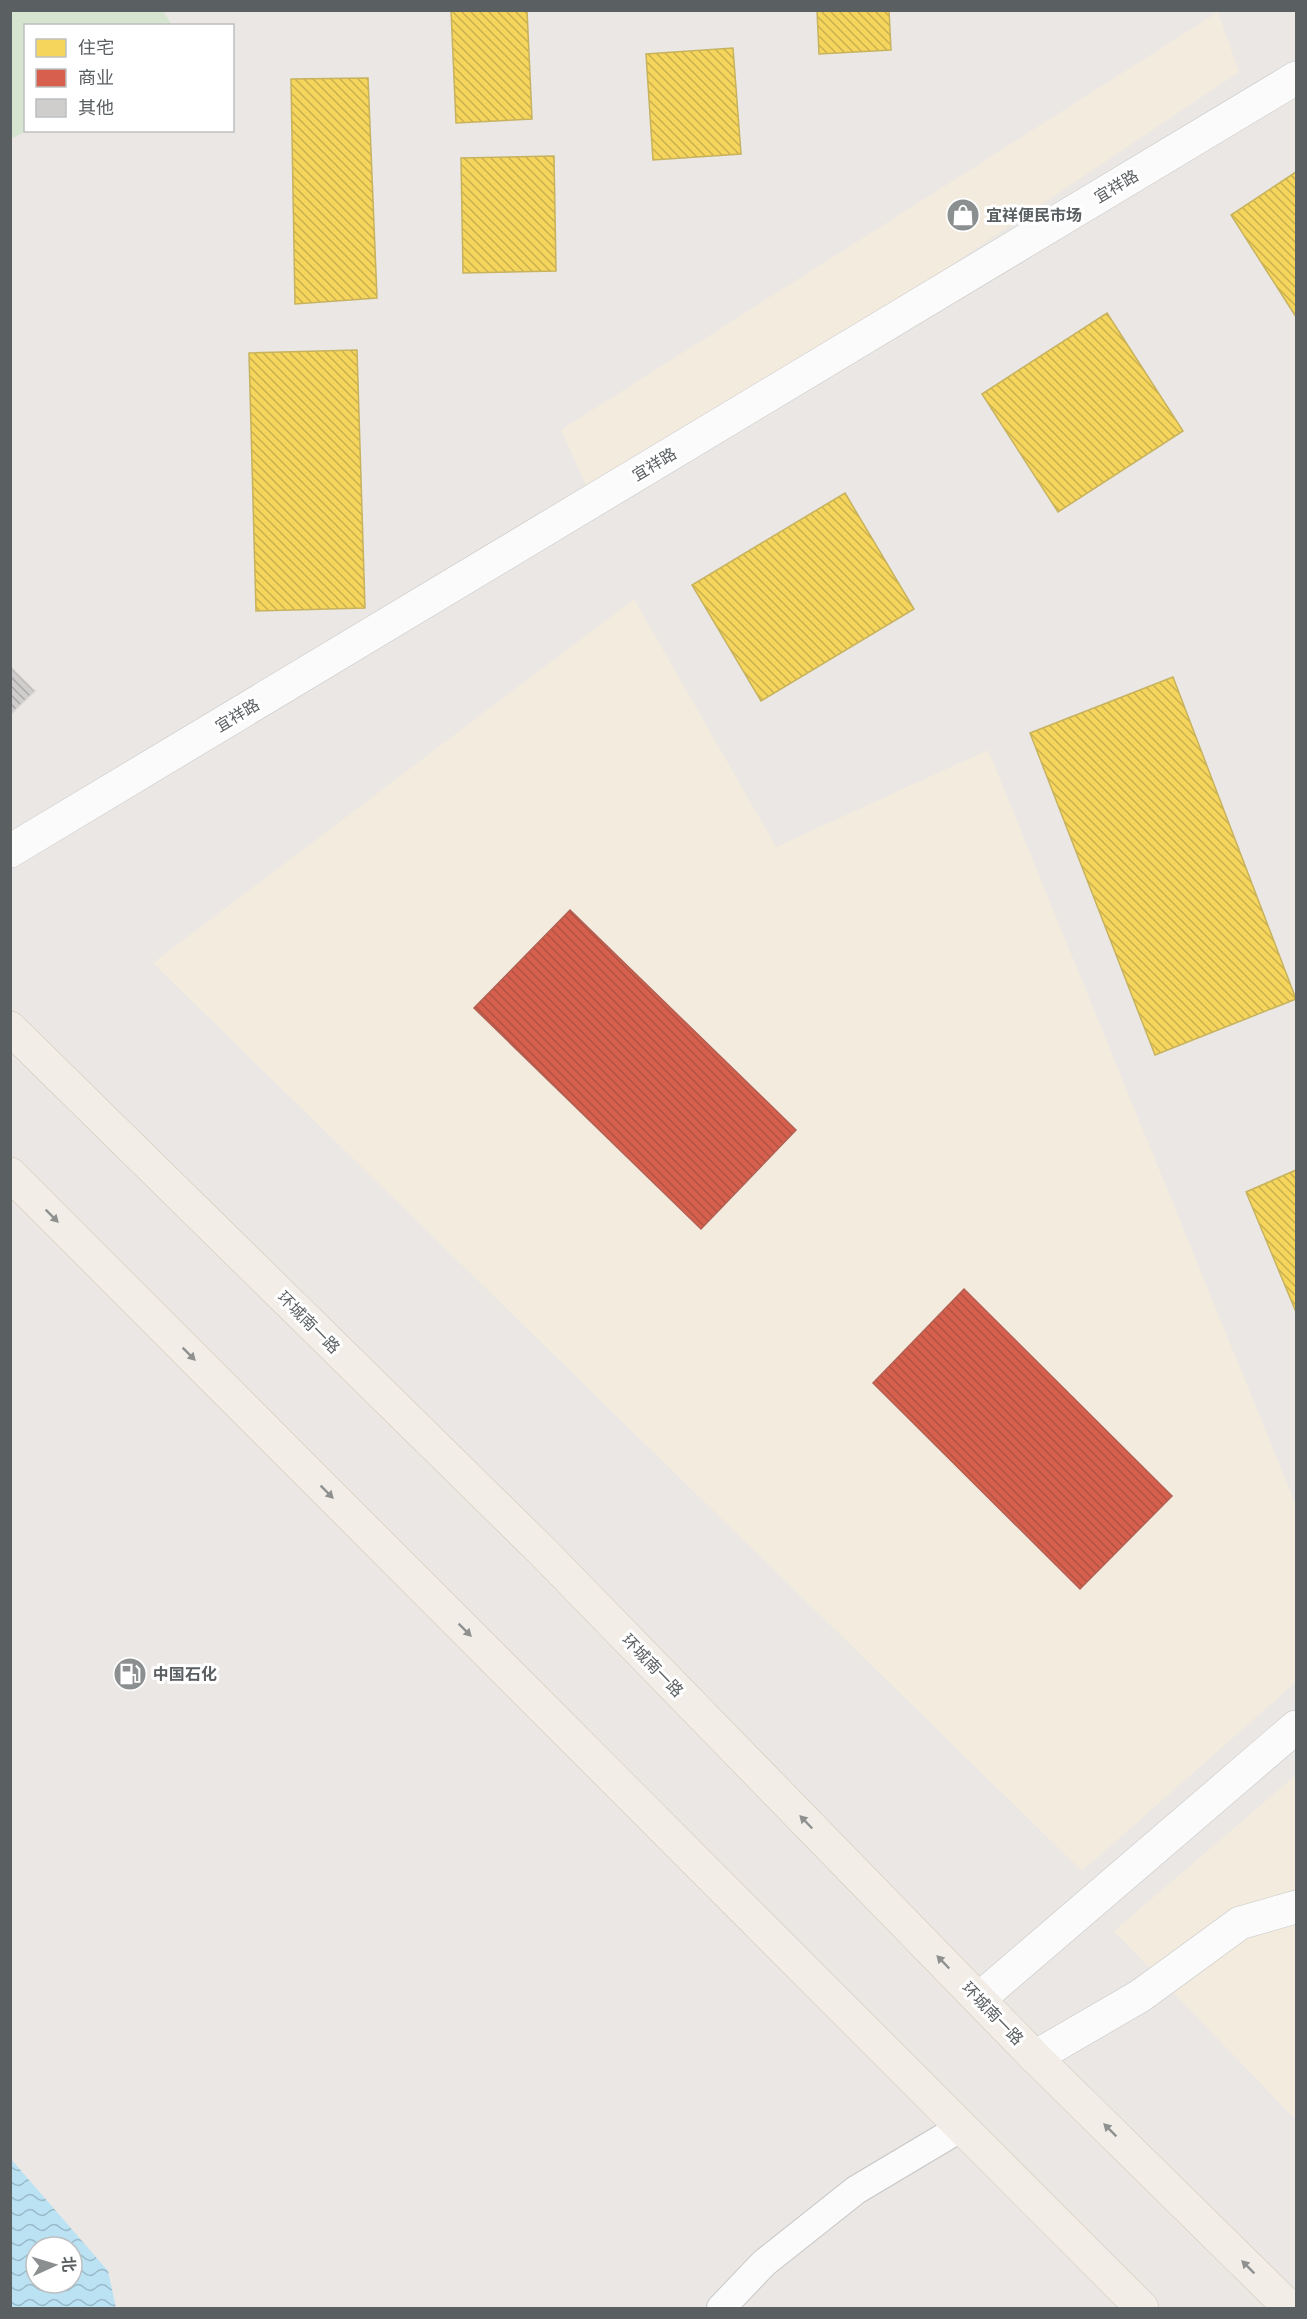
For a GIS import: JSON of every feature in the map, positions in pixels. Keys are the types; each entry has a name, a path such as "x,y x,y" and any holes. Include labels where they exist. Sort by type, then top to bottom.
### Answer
{"main road":[{"name":"环城南一路","path":"10,1028 544,1553 1035,2057 1290,2308"},
{"path":"10,1174 1142,2308"}],"street":[{"name":"宜祥路","path":"10,851 1296,78"},
{"path":"979,1999 1296,1727"},
{"path":"1035,2057 1140,1996 1240,1923 1296,1907"}],"lane":[{"path":"721,2308 764,2264 856,2190 960,2128"}],"shaded area":[{"name":"宜祥便民市场","path":"1218,12 1239,72 595,504 561,430"},
{"path":"634,599 776,847 988,750 1296,1505 1296,1682 1082,1871 153,963"},
{"path":"1296,1775 1296,2120 1114,1931"}],"green space":[{"path":"11,10 163,11 171,24 24,24 24,132 13,138 10,134"}],"water":[{"path":"10,2158 77,2235 24,2235 24,2295 84,2295 84,2243 108,2271 116,2308 11,2308"}],"building: 住宅":[{"path":"451,10 527,10 532,119 456,123"},
{"path":"817,10 889,10 891,50 819,54"},
{"path":"733,48 741,154 653,160 646,54"},
{"path":"368,78 377,298 295,304 291,79"},
{"path":"554,156 556,271 463,273 461,158"},
{"path":"1296,172 1296,317 1231,215"},
{"path":"1107,313 1183,431 1058,512 982,394"},
{"path":"357,350 365,608 256,611 249,353"},
{"path":"845,493 914,609 761,701 692,585"},
{"path":"1173,677 1296,999 1155,1055 1030,733"},
{"path":"1296,1170 1296,1312 1246,1192"}],"building: 商业":[{"path":"570,910 796,1130 701,1229 474,1008"},
{"path":"964,1289 1172,1496 1080,1589 873,1383"}],"building: 其他":[{"path":"10,666 35,691 10,715"}],"place":[{"name":"宜祥便民市场","path":"963,215"},
{"name":"中国石化","path":"130,1674"}]}
